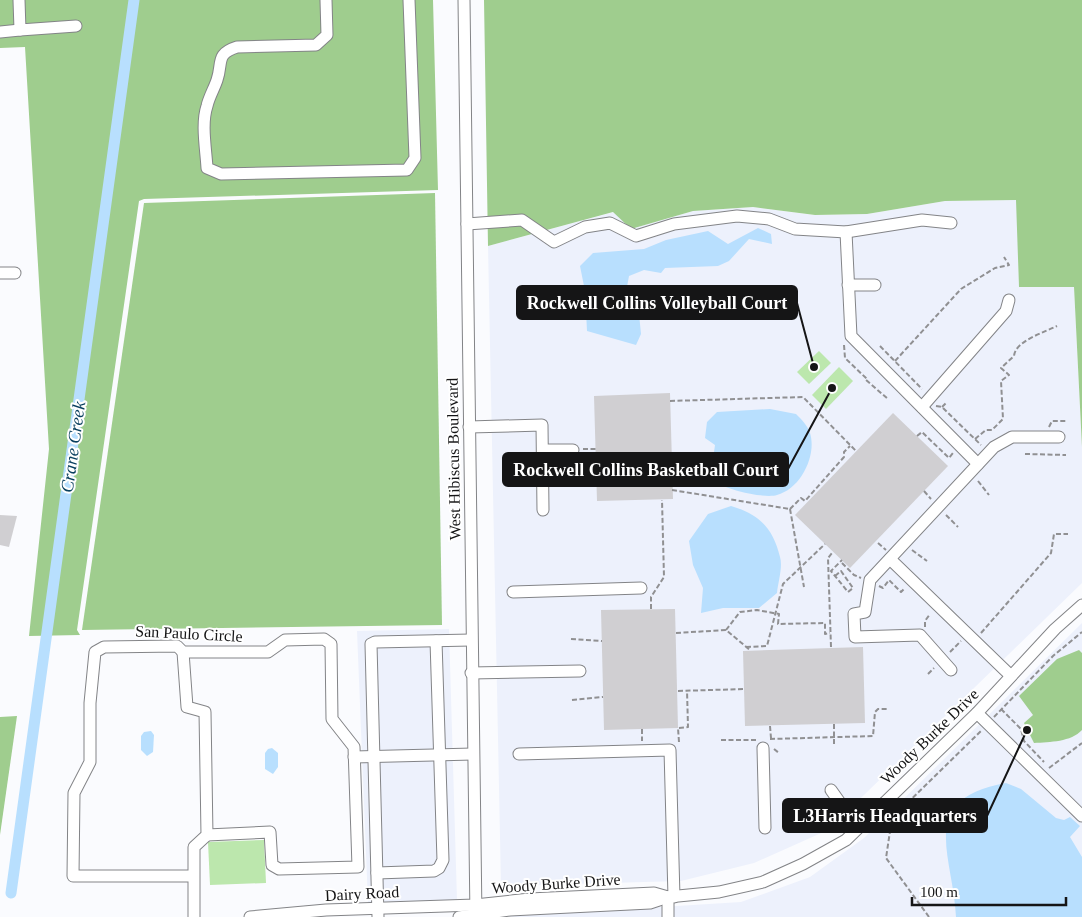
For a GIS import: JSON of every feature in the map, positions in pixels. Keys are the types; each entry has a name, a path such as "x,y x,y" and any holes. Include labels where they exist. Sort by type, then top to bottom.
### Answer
{"street":[{"path":"19,0 20,30"},
{"path":"326,0 327,35 316,45 237,47 225,52 222,56 217,82 206,106 207,168 221,174 407,170 415,158 409,0"},
{"name":"West Hibiscus Boulevard","path":"464,0 471,673 476,912"},
{"path":"0,32 76,26"},
{"path":"467,224 522,220 554,242 585,227 602,224 610,223 636,236 674,224 736,216 769,219 795,229 846,232 922,220 951,223"},
{"path":"846,232 851,336 978,464"},
{"path":"0,273 15,272"},
{"path":"848,286 875,285"},
{"path":"922,407 1006,311 1009,300"},
{"path":"469,427 542,425 543,510"},
{"path":"951,670 920,635 855,637 854,614 866,612 870,580 888,554 904,544 994,447 1012,437 1059,437"},
{"path":"543,450 573,450"},
{"path":"888,554 1011,676"},
{"path":"513,592 641,588"},
{"name":"Woody Burke Drive","path":"476,912 530,899 654,893 671,897 719,892 763,882 803,864 846,840 977,713 1055,628 1082,605"},
{"name":"San Paulo Circle","path":"193,876 73,876 74,794 90,762 90,703 95,652 104,647 177,646 184,652 268,652 285,640 324,639 331,644 332,719 354,747 358,867 279,869 272,865 270,832 207,835"},
{"path":"378,913 371,644 375,642 471,640"},
{"path":"377,873 434,871 441,865 436,641"},
{"path":"184,652 187,707 205,712 207,835 194,847 194,917"},
{"path":"471,673 580,671"},
{"path":"977,713 1082,816"},
{"path":"765,828 769,745"},
{"path":"519,754 670,750 671,897 668,917"},
{"path":"354,757 473,754"},
{"path":"831,790 858,828"},
{"path":"459,917 476,912"},
{"name":"Dairy Road","path":"250,917 476,912"}],"path":[{"path":"895,361 961,289 995,268 1009,265 1004,257"},
{"path":"975,439 986,430 992,430 1003,419 1001,381 1009,375 1001,368 1014,356 1015,351 1020,345 1057,326"},
{"path":"844,342 845,358 888,399"},
{"path":"670,401 803,397 856,451"},
{"path":"942,407 946,403"},
{"path":"790,509 801,498 805,500 839,463 844,457 844,452 851,445"},
{"path":"1025,454 1066,455"},
{"path":"672,490 790,509"},
{"path":"651,609 651,597 664,577 662,500"},
{"path":"790,509 804,587"},
{"path":"975,641 988,623 1051,553 1054,534 1068,534"},
{"path":"878,543 888,554"},
{"path":"746,647 767,646 783,584 801,569 825,544"},
{"path":"904,544 927,561"},
{"path":"831,647 828,558 832,553"},
{"path":"835,576 841,570 853,588 848,592 835,576 831,571 842,562 854,575 861,578"},
{"path":"1042,565 1045,568"},
{"path":"726,630 740,612 757,610 779,614 778,624 825,623 825,634 830,633"},
{"path":"988,623 992,628"},
{"path":"676,632 726,630 750,650"},
{"path":"929,917 886,858 892,818 988,724 1052,656 1082,632"},
{"path":"571,639 602,641"},
{"path":"678,691 744,689"},
{"path":"679,742 678,728 688,727 687,690"},
{"path":"572,700 604,697"},
{"path":"721,740 769,745 873,736 875,712 878,709 888,709"},
{"path":"1001,709 1022,730 1024,741 1052,770 1049,784"},
{"path":"834,724 834,746"},
{"path":"769,745 770,726"},
{"path":"1049,768 1082,744"},
{"path":"769,745 779,753"}],"shaded area":[{"path":"1017,200 1019,287 1074,287 1082,447 1082,583 828,830 754,863 681,881 501,886 488,246 614,212 631,229 693,211 753,207 814,215 867,214 945,201"},
{"path":"1082,623 1082,917 502,917 741,902 810,877 864,838"},
{"path":"449,629 457,900 368,903 357,631"}],"green space":[{"path":"0,0 433,0 438,190 144,199 139,201 77,630 80,635 29,636 49,449 25,47 0,48"},
{"path":"484,0 1082,0 1082,447 1074,287 1019,287 1016,200 945,201 867,214 815,215 753,207 693,211 631,229 613,212 488,246"},
{"path":"435,193 442,625 82,630 144,203"},
{"path":"819,351 831,363 809,384 797,372"},
{"path":"839,367 853,381 826,409 812,395"},
{"path":"1079,650 1082,653 1082,730 1066,739 1034,743 1024,723 1033,715 1019,696 1057,659"},
{"path":"17,716 0,835 0,717"},
{"path":"264,840 266,883 210,885 208,842"}],"water":[{"path":"758,228 771,234 772,244 749,239 729,261 718,266 665,268 661,273 644,270 629,276 626,292 637,294 641,334 636,345 587,331 585,291 580,266 593,253 644,249 666,240 708,231 728,244"},
{"path":"770,409 796,414 809,430 812,442 811,451 809,461 800,479 786,492 771,496 743,492 716,482 710,476 706,460 714,452 715,445 705,438 707,422 717,412"},
{"path":"731,506 757,518 769,530 781,561 777,593 759,608 723,608 701,613 703,588 693,565 689,541 708,514"},
{"path":"151,731 154,735 153,752 147,756 141,750 141,736 144,732"},
{"path":"272,748 278,753 278,767 273,774 265,769 265,753 268,749"},
{"path":"1006,783 1021,789 1056,818 1064,820 1070,817 1080,826 1070,837 1082,857 1082,917 956,917 947,851 946,832 950,816 960,802 978,791"}],"building":[{"path":"670,393 673,499 597,501 594,396"},
{"path":"893,413 948,466 850,568 795,515"},
{"path":"0,515 17,516 9,547 0,545"},
{"path":"675,609 678,728 604,730 601,610"},
{"path":"863,647 865,723 745,726 743,651"}],"waterway":[{"name":"Crane Creek","path":"11,893 134,0"}],"place":[{"name":"Rockwell Collins Volleyball Court","path":"814,367"},
{"name":"Rockwell Collins Basketball Court","path":"832,388"},
{"name":"L3Harris Headquarters","path":"1027,730"}]}
